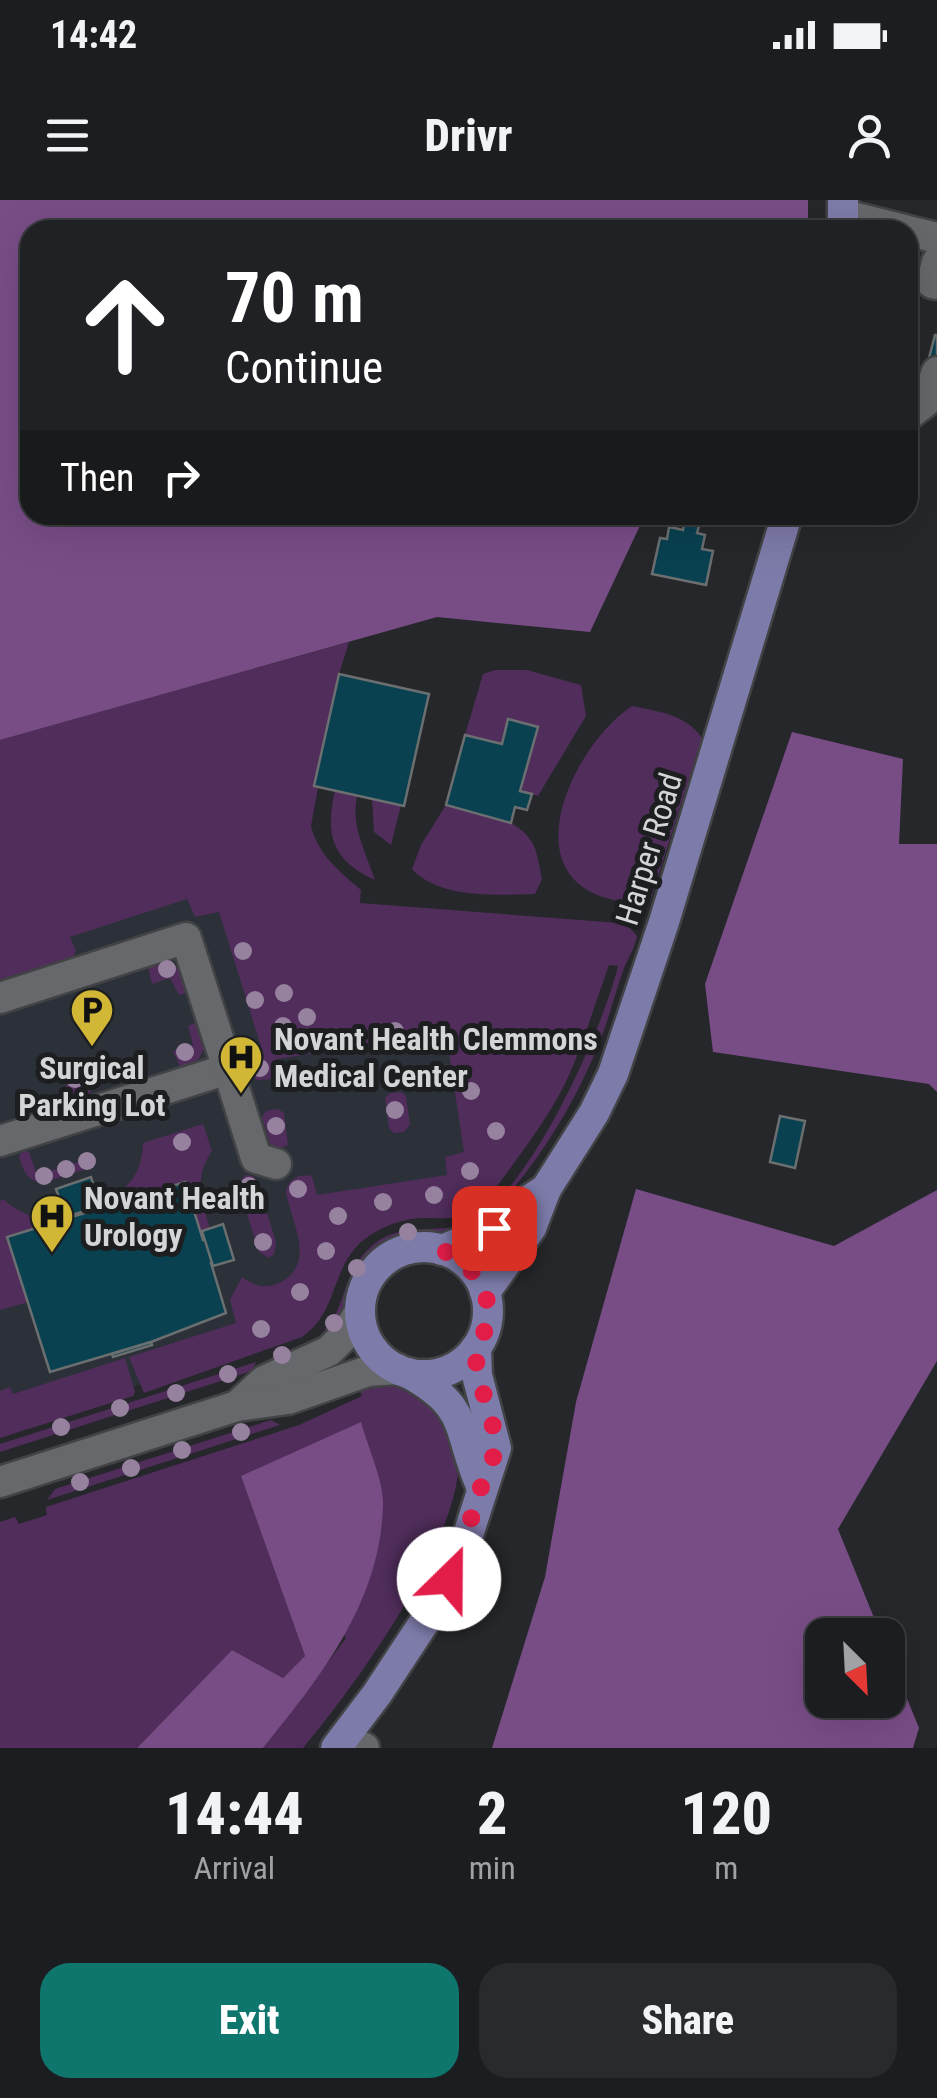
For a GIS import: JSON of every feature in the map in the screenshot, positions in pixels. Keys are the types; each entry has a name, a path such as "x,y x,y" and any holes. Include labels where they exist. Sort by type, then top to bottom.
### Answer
{"main road":[{"name":"Harper Road","path":"485,1292 532,1228 546,1190 594,1114 629,1032 784,525"},
{"name":"Harper Road","path":"442,1250 494,1228 546,1190"},
{"path":"403,1371 423,1375 453,1368 476,1348 485,1330 485,1292 468,1266 442,1250 422,1246 402,1250 384,1260 370,1275 359,1314 371,1347 383,1360 403,1371 435,1388 454,1408 482,1486"},
{"path":"348,1746 449,1579 476,1512 496,1448 477,1375 476,1348"}],"street":[{"path":"937,262 932,283 937,284"},
{"path":"918,407 925,402 937,372"},
{"path":"0,998 186,938 256,1158 276,1164"},
{"path":"0,1141 228,1069"},
{"path":"237,1406 264,1381 329,1351 347,1334 359,1314"},
{"path":"0,1482 237,1406 288,1400 368,1370 403,1371"}],"shaded area":[{"path":"0,200 808,200 808,220 20,220 20,525 640,525 590,632 437,617 0,740"},
{"path":"349,642 339,674 311,826 324,854 361,890 360,903 619,923 628,926 637,936 636,941 596,1051 577,1091 543,1148 495,1211 472,1225 398,1238 371,1253 357,1271 336,1324 329,1333 325,1329 356,1265 374,1244 397,1232 470,1222 493,1206 516,1179 539,1145 580,1067 618,966 609,965 557,1098 517,1159 480,1204 458,1217 397,1222 366,1238 346,1262 323,1315 302,1337 144,1393 129,1357 236,1323 230,1300 242,1277 266,1286 292,1274 300,1253 286,1192 295,1178 312,1176 317,1195 447,1175 445,1157 464,1152 449,1053 431,1053 426,1037 276,1059 276,1079 257,1080 249,1073 247,1064 264,1056 219,912 195,917 187,899 70,937 76,951 73,957 0,980 0,740"},
{"path":"527,670 581,685 586,716 538,796 520,791 538,727 509,719 502,744 465,735 483,674"},
{"path":"632,706 680,719 702,738 651,899 637,903 614,900 582,887 565,865 558,839 562,809 573,778 610,725"},
{"path":"792,732 903,759 899,844 937,844 937,1092 929,1084 713,1052 705,984"},
{"path":"335,790 357,796 357,828 375,880 349,864 335,844 331,820"},
{"path":"372,799 401,805 391,845 374,832"},
{"path":"446,805 493,816 524,832 535,849 542,879 535,894 453,890 423,879 412,869 421,845"},
{"name":"Novant Health Clemmons Medical Center","path":"0,812 154,868 451,1020 492,1136 447,1185 375,1227 339,1260 302,1332 0,1430"},
{"path":"160,961 182,969 186,993 179,995 170,978 152,984 148,967"},
{"path":"195,1023 206,1045 198,1060 180,1067 173,1051 193,1045 188,1026"},
{"path":"77,1060 82,1064 91,1093 76,1102 61,1070 64,1064"},
{"path":"401,1092 406,1096 410,1125 404,1132 394,1133 389,1128 385,1098"},
{"path":"278,1109 284,1113 288,1145 276,1150 271,1146 262,1117 266,1111"},
{"path":"203,1124 212,1151 201,1180 210,1229 201,1232 185,1182 109,1205 136,1172 143,1143"},
{"path":"23,1150 29,1152 37,1175 92,1158 95,1166 42,1183 24,1170 19,1156"},
{"path":"245,1175 257,1181 276,1242 269,1258 259,1252 238,1186"},
{"path":"636,1189 834,1246 937,1190 937,1361 838,1529 874,1618 805,1618 805,1718 905,1718 905,1694 919,1728 913,1748 492,1748 545,1577 576,1402"},
{"path":"4,1199 44,1226 28,1302 0,1310 0,1201"},
{"path":"125,1358 133,1396 0,1438 0,1391 10,1387 13,1394"},
{"path":"256,1362 252,1371 0,1452 0,1444"},
{"path":"369,1378 417,1387 456,1437 458,1478 447,1517 406,1603 352,1686 303,1748 263,1748 346,1638 241,1476 305,1656 283,1678 232,1650 137,1748 0,1748 0,1522 15,1517 19,1524 47,1515 46,1507 299,1425 362,1396 356,1382"},
{"path":"271,1420 280,1425 47,1500 55,1489"},
{"path":"361,1422 383,1495 380,1540 359,1605 326,1665 263,1748 137,1748 232,1650 283,1678 305,1656 241,1476"}],"building":[{"path":"937,335 937,364 928,362"},
{"path":"684,525 699,526 697,533 705,535 702,549 713,551 706,585 652,574 660,538 667,539 669,527 683,530"},
{"path":"339,674 429,694 404,806 314,786"},
{"path":"508,719 538,727 520,791 532,794 527,810 515,807 511,823 446,805 465,735 502,744"},
{"path":"780,1116 805,1121 795,1168 770,1162"},
{"path":"91,1177 100,1206 66,1217 56,1189"},
{"path":"185,1182 203,1240 210,1238 213,1247 217,1261 211,1263 226,1313 151,1342 50,1372 7,1237"},
{"path":"223,1224 234,1260 213,1266 202,1231"},
{"path":"151,1342 152,1345 113,1357 112,1354"}],"place":[{"name":"Surgical Parking Lot","path":"92,1048"},
{"name":"Novant Health Clemmons Medical Center","path":"241,1095"},
{"name":"Novant Health Urology","path":"52,1254"}],"route":[{"path":"449,1579 468,1535 496,1448 477,1375 476,1348 485,1330 488,1311 485,1292 476,1273 461,1258 442,1250 494,1228"}]}
